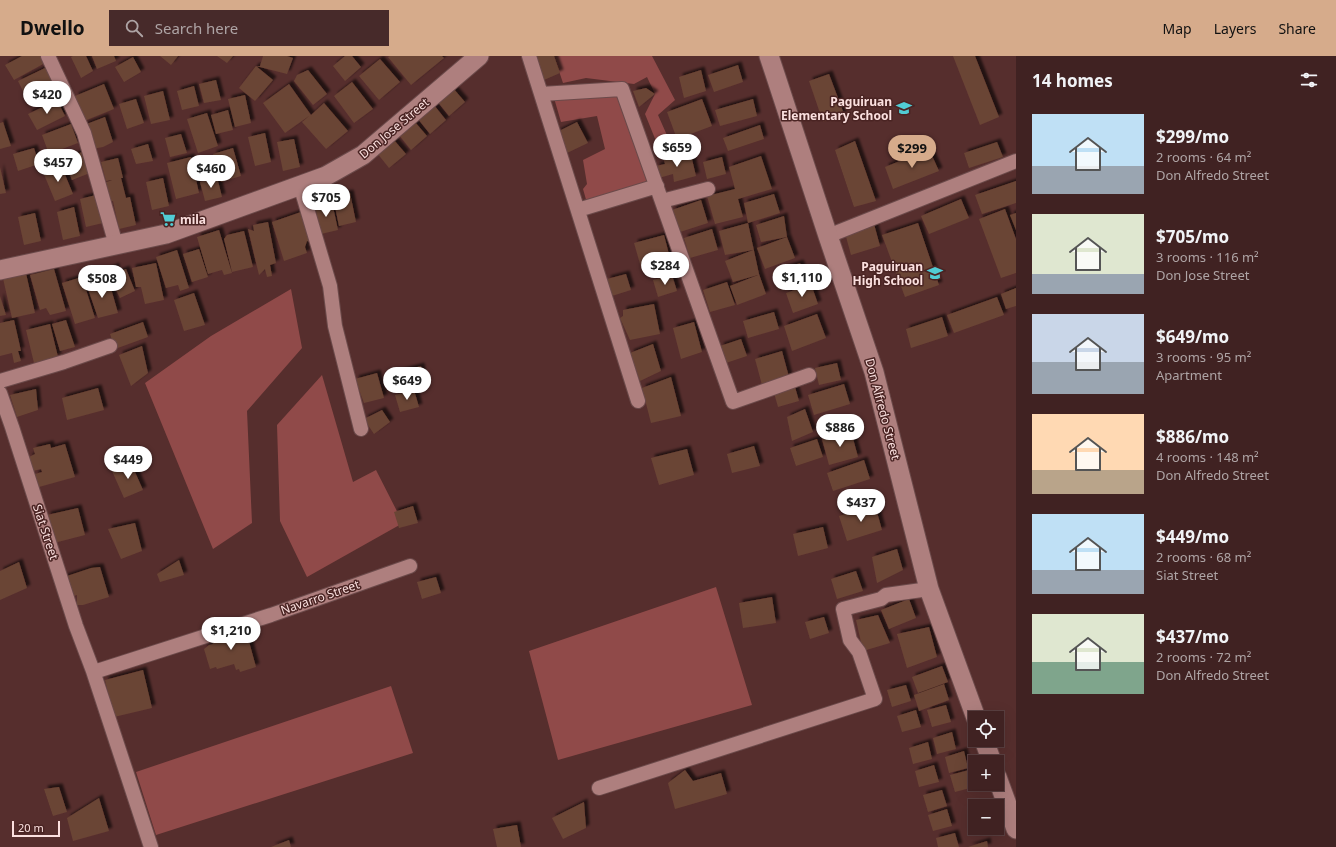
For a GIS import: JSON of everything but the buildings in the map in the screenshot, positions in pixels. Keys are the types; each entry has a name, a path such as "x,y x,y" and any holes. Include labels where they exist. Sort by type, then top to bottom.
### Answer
{"street":[{"path":"48,56 84,133 116,245"},
{"name":"Don Jose Street","path":"0,270 166,234 326,176 363,156 479,56"},
{"path":"529,56 638,401"},
{"name":"Don Alfredo Street","path":"768,56 776,76 874,372 929,589 973,711"},
{"path":"541,94 622,89 733,402 809,375"},
{"path":"828,236 1016,161"},
{"path":"300,185 330,286 335,326 361,429"},
{"path":"578,210 657,186"},
{"path":"662,201 708,189"},
{"path":"0,381 110,346"},
{"name":"Siat Street","path":"0,393 76,626 93,671 151,847"},
{"name":"Navarro Street","path":"93,671 97,671 263,617 410,566"},
{"path":"598,788 876,699 859,652 850,640 843,609 881,599 886,595 929,589"},
{"path":"1002,791 1016,829"}],"shaded area":[{"path":"554,56 652,56 675,100 658,115 670,142 658,146 645,114 655,94 647,77 634,84 586,78 563,83"},
{"path":"620,95 647,182 587,203 583,189 587,184 583,160 605,149 597,116 561,122 554,98"},
{"path":"291,289 302,348 247,411 252,523 213,549 145,383 211,336"},
{"path":"322,375 353,482 376,470 403,523 307,577 280,521 277,425"},
{"path":"716,587 752,705 558,760 529,651"},
{"path":"391,686 413,753 156,835 136,772"}],"place":[{"name":"Paguiruan Elementary School","path":"904,108"},
{"name":"mila","path":"168,219"},
{"name":"Paguiruan High School","path":"935,273"}]}
